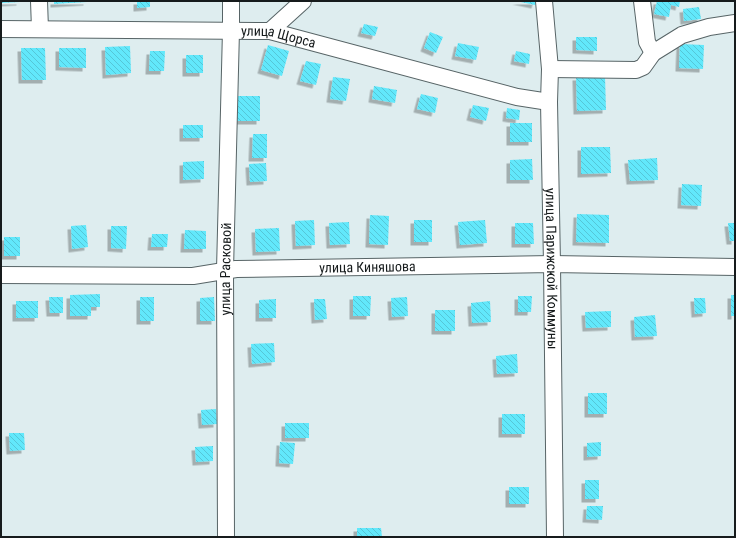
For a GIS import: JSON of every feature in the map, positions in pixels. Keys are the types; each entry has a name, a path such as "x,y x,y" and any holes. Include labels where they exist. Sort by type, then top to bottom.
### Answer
{"street":[{"path":"39,1 40,29"},
{"name":"улица Расковой","path":"226,537 225,270 231,1"},
{"path":"270,31 303,1"},
{"name":"улица Парижской Коммуны","path":"544,1 550,69 549,102 555,537"},
{"path":"642,1 648,42 653,53"},
{"path":"550,69 636,70 643,67 653,53 682,35 709,27 735,23"},
{"name":"улица Щорса","path":"1,29 270,31 517,97 549,102"},
{"name":"улица Киняшова","path":"1,274 193,276 225,270 252,268 552,264 735,267"}],"building":[{"path":"1,1 20,1 20,2 1,3"},
{"path":"54,1 87,1 87,2 54,4"},
{"path":"137,1 150,1 150,7 137,8"},
{"path":"516,1 536,1 535,5"},
{"path":"657,1 680,1 679,7 671,5 669,17 654,14"},
{"path":"699,7 701,19 684,21 683,9"},
{"path":"364,24 378,27 375,36 361,33"},
{"path":"430,32 443,37 436,53 424,48"},
{"path":"576,37 597,37 597,51 576,50"},
{"path":"458,43 479,47 476,60 455,56"},
{"path":"680,44 704,45 703,69 679,68"},
{"path":"268,45 289,51 282,76 261,70"},
{"path":"130,46 131,73 106,75 105,47"},
{"path":"21,48 45,48 46,80 22,80"},
{"path":"59,48 86,48 86,68 59,67"},
{"path":"150,51 165,51 164,71 149,71"},
{"path":"516,51 530,54 529,64 514,61"},
{"path":"186,55 203,55 203,73 186,73"},
{"path":"306,61 321,64 316,85 300,81"},
{"path":"605,76 606,110 577,111 576,77"},
{"path":"333,77 350,79 346,101 330,99"},
{"path":"374,86 397,90 395,103 372,99"},
{"path":"421,94 438,98 435,113 417,109"},
{"path":"237,96 260,96 260,121 237,121"},
{"path":"473,105 489,108 486,121 470,117"},
{"path":"507,108 520,110 519,120 506,118"},
{"path":"510,123 532,123 532,142 510,142"},
{"path":"183,125 203,125 203,138 183,138"},
{"path":"253,134 267,134 267,158 252,158"},
{"path":"581,147 610,147 611,173 581,174"},
{"path":"657,158 658,180 630,181 628,160"},
{"path":"532,159 533,180 510,180 510,160"},
{"path":"204,161 204,179 183,180 183,162"},
{"path":"266,163 267,181 250,182 249,164"},
{"path":"682,184 702,185 701,206 681,205"},
{"path":"577,214 609,215 609,243 576,242"},
{"path":"370,215 389,216 388,245 369,244"},
{"path":"314,220 315,245 296,246 295,221"},
{"path":"414,220 432,220 432,242 414,242"},
{"path":"485,220 487,243 460,245 458,222"},
{"path":"349,222 350,244 330,245 329,223"},
{"path":"515,223 533,223 534,244 515,244"},
{"path":"728,223 735,223 735,241 730,241"},
{"path":"86,225 88,247 72,249 71,226"},
{"path":"111,226 127,226 126,249 111,248"},
{"path":"279,228 280,251 256,252 255,229"},
{"path":"185,230 206,231 206,249 184,249"},
{"path":"152,234 168,234 167,247 151,247"},
{"path":"4,237 20,237 20,256 4,256"},
{"path":"100,294 100,307 91,307 91,316 70,316 70,295"},
{"path":"731,295 735,295 735,316 731,316"},
{"path":"353,296 371,296 370,316 353,316"},
{"path":"518,296 532,296 531,312 518,312"},
{"path":"49,297 63,297 63,313 50,313"},
{"path":"140,297 154,297 154,321 140,321"},
{"path":"214,297 215,321 200,321 200,298"},
{"path":"407,297 408,316 392,317 391,298"},
{"path":"694,298 705,298 706,313 695,314"},
{"path":"276,299 276,318 259,318 259,300"},
{"path":"314,299 325,299 327,319 315,320"},
{"path":"16,301 38,301 38,318 16,318"},
{"path":"490,301 491,322 472,323 471,303"},
{"path":"435,310 455,310 455,331 435,331"},
{"path":"611,311 611,327 586,328 585,312"},
{"path":"655,315 657,336 635,337 634,317"},
{"path":"274,343 275,362 252,364 251,344"},
{"path":"517,354 518,373 497,374 496,356"},
{"path":"588,393 607,393 607,414 588,414"},
{"path":"216,409 217,424 202,425 201,410"},
{"path":"502,414 525,414 525,434 502,434"},
{"path":"285,423 309,423 309,438 285,438"},
{"path":"9,433 24,433 25,450 10,451"},
{"path":"280,442 295,443 293,464 279,463"},
{"path":"601,442 601,456 587,457 587,443"},
{"path":"213,446 213,461 196,462 195,447"},
{"path":"585,480 599,480 599,499 585,499"},
{"path":"509,487 529,487 529,504 509,504"},
{"path":"587,506 603,506 602,520 586,519"},
{"path":"357,528 381,528 382,537 357,537"}]}
